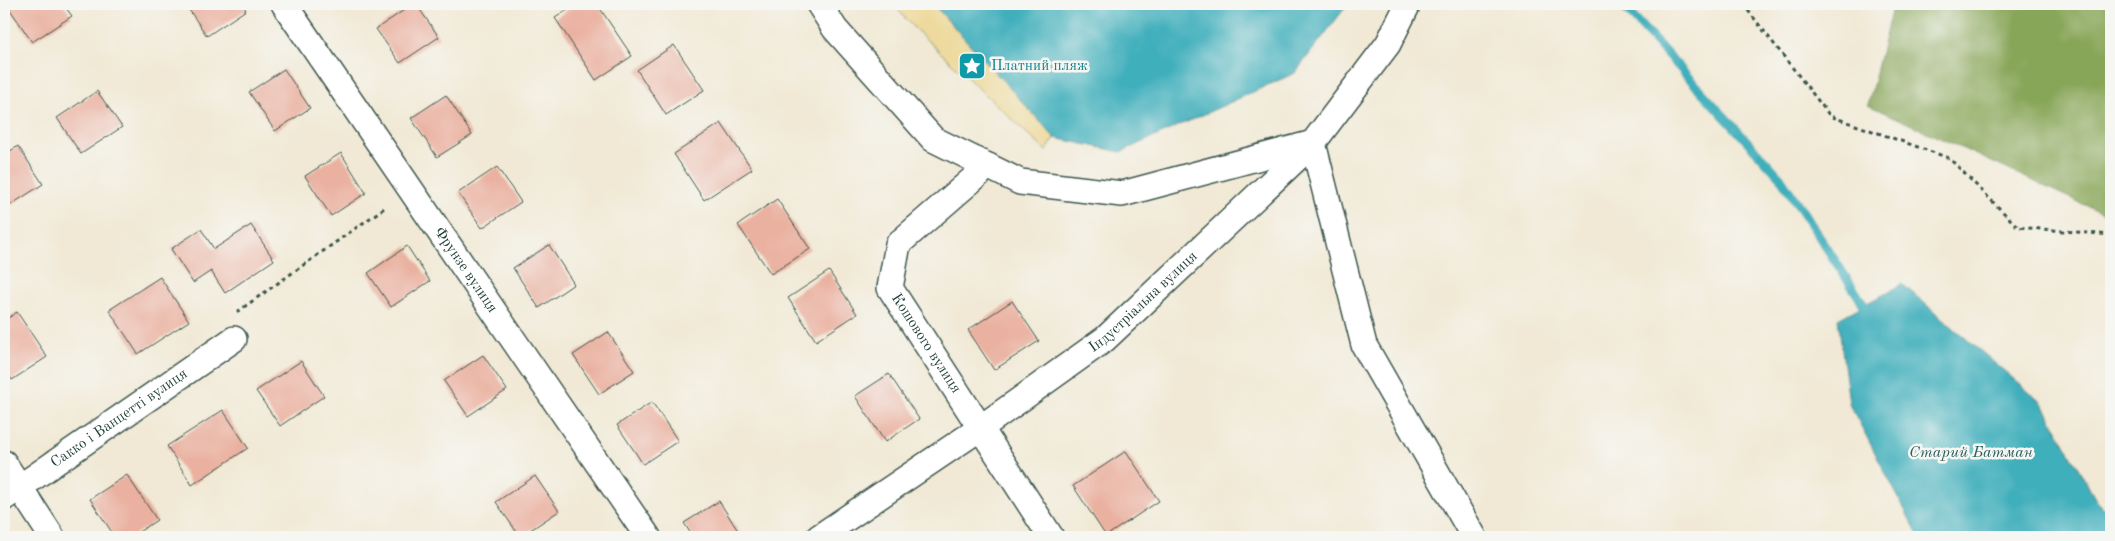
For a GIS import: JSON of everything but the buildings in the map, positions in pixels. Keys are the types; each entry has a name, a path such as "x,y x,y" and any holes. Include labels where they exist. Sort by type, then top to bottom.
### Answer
{"street":[{"name":"Фрунзе вулиця","path":"284,4 409,190 648,537"},
{"path":"819,4 835,29 933,139 1020,182 1122,194 1313,143 1364,345 1474,537"},
{"name":"Індустріальна вулиця","path":"819,537 979,429 1105,339 1313,143 1388,44 1408,4"},
{"name":"Кошового вулиця","path":"988,166 898,244 890,288 979,429 1051,537"},
{"name":"Сакко і Ванцетті вулиця","path":"12,492 234,340"},
{"path":"4,463 12,492 52,537"}],"path":[{"path":"1743,4 1830,116 1949,158 2018,227 2111,235"},
{"path":"234,340 238,309 409,190"}],"green space":[{"path":"1893,4 2111,4 2111,217 1868,105"}],"sand":[{"name":"Платний пляж","path":"893,4 933,4 1055,138 1046,151 912,26"}],"water":[{"path":"933,4 1348,4 1295,73 1121,152 1055,138"},
{"name":"Старий Батман","path":"1902,284 2043,404 2096,500 2111,515 2111,537 1919,537 1849,403 1838,319"}],"waterway":[{"path":"1621,4 1780,177 1870,314"}],"place":[{"name":"Платний пляж","path":"972,66"}]}
